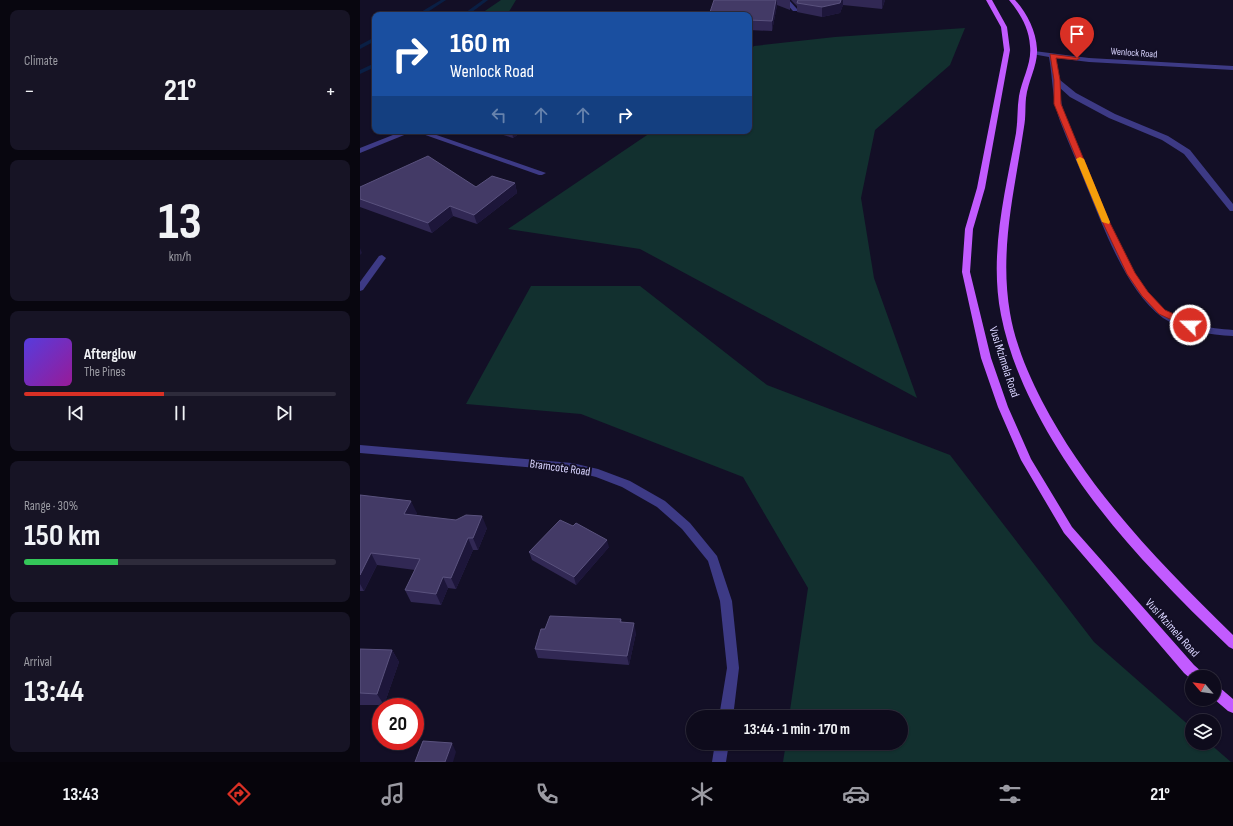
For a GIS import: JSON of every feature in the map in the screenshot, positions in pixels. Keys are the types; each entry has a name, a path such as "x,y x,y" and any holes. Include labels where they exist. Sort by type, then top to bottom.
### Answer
{"main road":[{"name":"Vusi Mzimela Road","path":"989,0 1004,27 1007,50 981,188 969,229 966,272 986,358 1003,407 1026,460 1068,530 1191,670"},
{"name":"Vusi Mzimela Road","path":"1012,0 1017,5 1026,21 1032,38 1034,53 1023,96 1021,126 1002,226 1001,278 1009,331 1024,374 1042,412 1087,482 1136,545 1233,643"},
{"path":"1221,696 1233,707"}],"street":[{"path":"786,0 796,10"},
{"name":"Wenlock Road","path":"1034,53 1110,61 1233,68"},
{"path":"1052,56 1057,80 1058,104 1088,180 1131,274 1145,294 1162,312 1178,321 1203,329 1233,333"},
{"path":"1057,80 1073,95 1112,116 1165,138 1187,152 1233,209"},
{"path":"360,151 402,134"},
{"path":"427,134 542,173"},
{"path":"360,288 382,258"},
{"name":"Bramcote Road","path":"360,449 572,467 598,473 626,484 661,504 686,526 713,559 726,601 733,668 727,710"},
{"path":"719,762 721,750"}],"green space":[{"path":"501,0 516,0 509,12 483,12"},
{"path":"965,28 950,65 875,130 861,198 874,278 917,398 640,249 508,229 649,134 752,134 752,48 754,46 835,37"},
{"path":"531,286 640,286 767,385 950,455 1094,642 1185,722 1185,750 1217,750 1231,762 783,762 785,750 908,750 908,710 790,710 808,588 743,477 581,414 466,404"}],"building":[{"path":"714,0 776,0 772,21 752,20 752,12 710,12"},
{"path":"798,0 841,0 840,3 822,7 797,3"},
{"path":"428,156 476,187 492,176 515,183 474,215 450,206 428,223 360,199 360,187"},
{"path":"360,495 411,501 404,514 456,520 466,515 482,516 473,538 468,538 451,578 443,577 436,594 405,590 420,559 371,553 360,575"},
{"path":"560,520 573,526 576,523 607,540 574,577 529,552"},
{"path":"550,616 621,619 620,622 634,623 627,656 535,649 541,629 545,629"},
{"path":"360,649 392,650 377,694 360,693"},
{"path":"424,741 452,743 445,762 415,762 420,750 424,750"}],"waterway":[{"path":"424,12 444,0"},
{"path":"469,12 486,0"},
{"path":"360,47 372,41"},
{"path":"360,72 372,66"}],"slow traffic":[{"path":"1080,159 1106,222"}],"route":[{"path":"1077,58 1052,56 1057,80 1058,104 1106,221 1131,274 1145,294 1162,312 1178,321 1190,325"}]}
